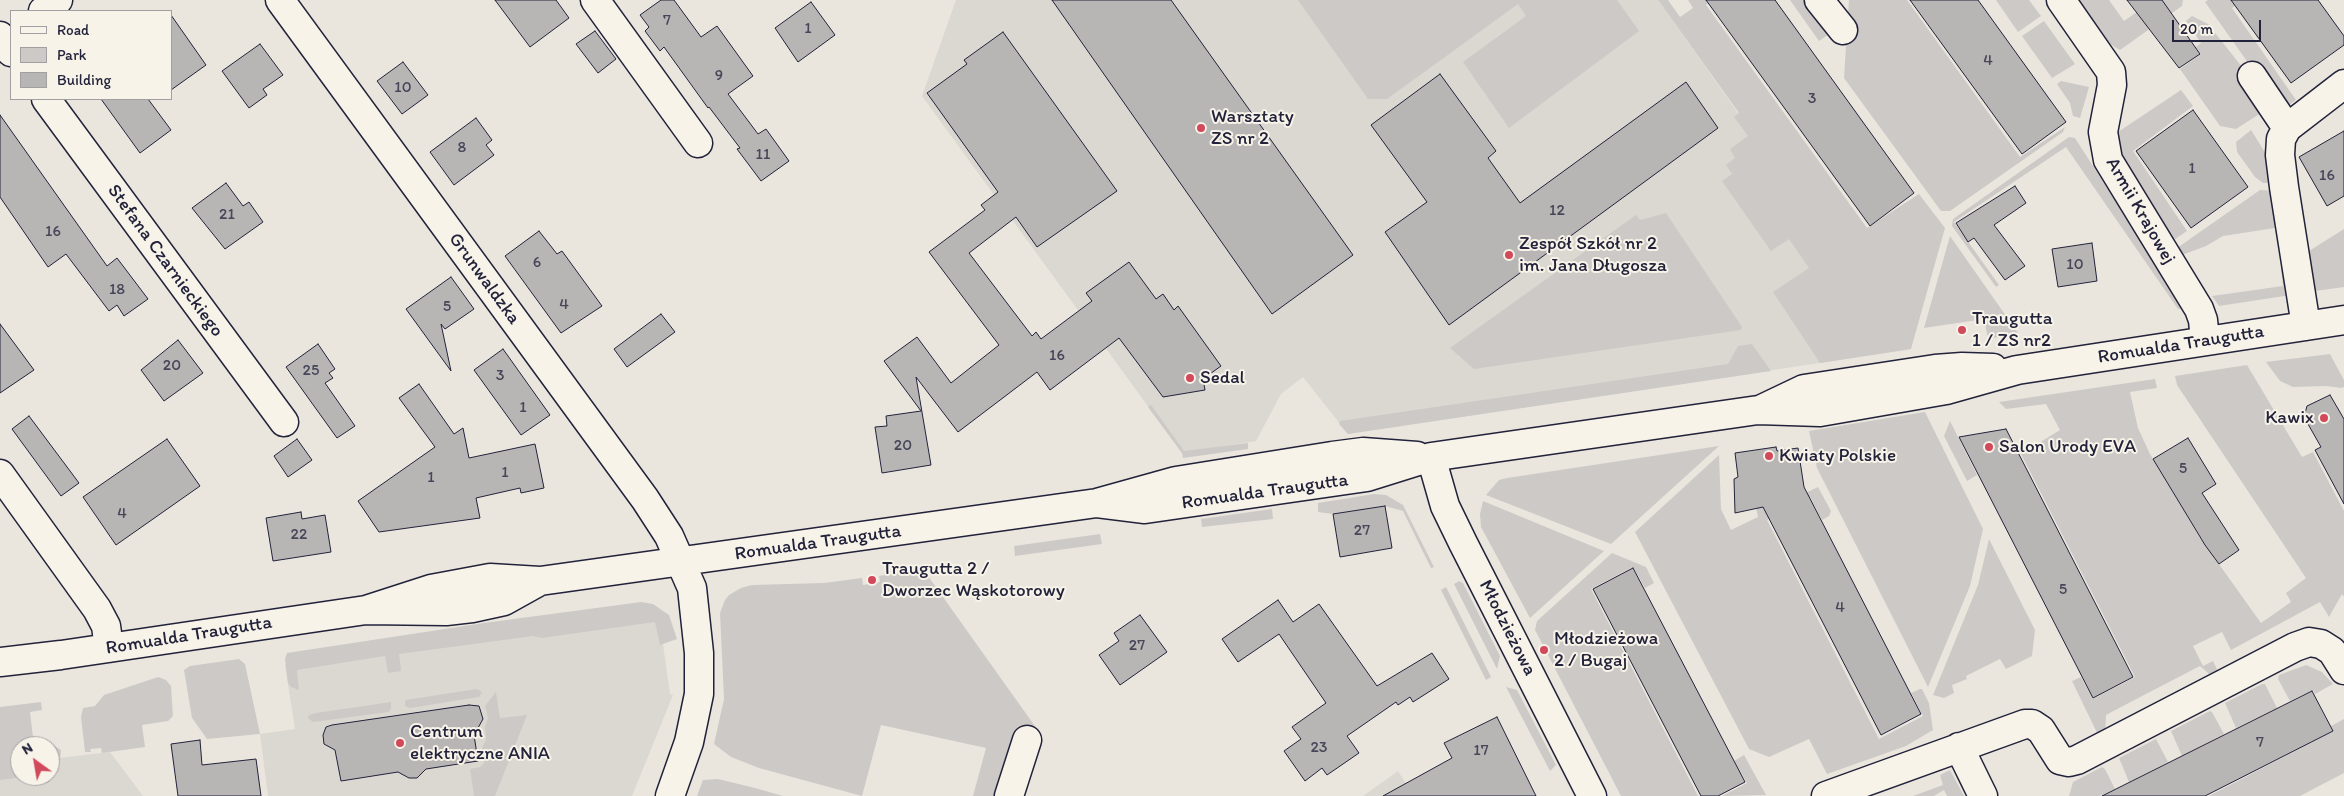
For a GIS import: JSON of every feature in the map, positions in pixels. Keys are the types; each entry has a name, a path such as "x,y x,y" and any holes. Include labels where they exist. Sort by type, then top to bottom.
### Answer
{"street":[{"path":"44,10 58,0"},
{"name":"Grunwaldzka","path":"280,0 645,499 670,536 692,588 696,614 699,694 689,742 670,796"},
{"path":"595,0 698,143"},
{"path":"1819,0 1843,30"},
{"name":"Armii Krajowej","path":"2061,0 2111,72 2112,85 2103,132 2108,160 2199,309 2203,320 2205,341"},
{"path":"2252,76 2287,128"},
{"path":"2306,326 2280,155 2281,140 2287,128 2344,84"},
{"name":"Stefana Czarnieckiego","path":"47,100 284,422"},
{"name":"Romualda Traugutta","path":"4,663 366,610 446,611 472,608 504,601 540,581 1097,503 1145,509 1154,508 1367,477 1431,457 1758,410 1820,412 1946,390 2018,370 2344,320"},
{"name":"Młodzieżowa","path":"1431,457 1445,506 1592,796"},
{"path":"0,474 97,609 106,626 110,648"},
{"path":"1826,796 2025,724 2032,724 2041,730 2056,757 2069,762 2102,749 2295,647 2309,642 2320,644 2332,651 2344,670"},
{"path":"1009,796 1027,740"},
{"path":"1959,748 1983,796"}],"shaded area":[{"name":"Zespół Szkół nr 2 im. Jana Długosza","path":"956,0 1658,0 1906,350 1348,434 1303,377 1281,394 1256,441 1182,453 922,96"},
{"path":"659,616 670,694 673,695 632,796 268,796 260,734 295,729 285,665"},
{"path":"110,752 143,796 0,796 0,765 10,770 10,786 60,786 60,758"},
{"path":"1398,771 1414,796 1363,796"}],"green space":[{"path":"1298,0 1617,0 1639,31 1509,128 1463,62 1526,16 1518,4 1387,99 1368,99"},
{"path":"1658,0 1668,0 1680,17 1693,8 1688,0 1712,0 1706,5 1867,228 1919,194 1945,228 1911,349 1820,363 1773,292 1809,268 1789,239 1771,251 1722,181 1732,174 1726,165 1735,158 1730,149 1748,136 1734,117 1739,113"},
{"path":"1790,0 1806,0 1832,32 1819,41"},
{"path":"1849,0 1907,0 2020,157 2065,127 2063,132 1950,211 1941,211 1844,78"},
{"path":"1996,0 2029,0 2041,16 2018,32"},
{"path":"2073,0 2109,0 2124,21 2154,0 2183,0 2182,6 2120,50 2100,38"},
{"path":"2208,0 2243,0 2232,8 2296,100 2286,107 2273,98 2205,2"},
{"path":"2192,16 2208,24 2250,77 2240,84 2261,113 2236,129 2220,126 2180,69 2201,54 2196,47 2201,43 2186,21"},
{"path":"2044,21 2075,64 2052,78 2022,36"},
{"path":"2061,81 2089,87 2080,118 2073,116 2070,103 2057,84"},
{"path":"2181,90 2193,106 2133,151 2187,231 2168,244 2122,163 2115,134"},
{"path":"2251,130 2271,162 2275,183 2263,183 2255,177 2237,152 2236,142"},
{"path":"2069,137 2075,138 2181,304 2181,309 2178,309 2066,147 1954,222 1999,285 1996,287 1952,226 1953,219"},
{"path":"2260,190 2276,191 2283,247 2278,245 2275,228 2223,236 2206,246 2182,255 2177,248"},
{"path":"1666,213 1742,327 1741,330 1474,369 1450,348 1636,215 1640,220"},
{"path":"2344,229 2344,287 2315,291 2309,251"},
{"path":"1950,236 2018,333 1988,339 1984,319 1924,328"},
{"path":"2284,265 2291,295 2219,306 2212,296 2283,286 2281,269"},
{"path":"1752,344 1771,371 1348,434 1339,424 1340,421 1728,364 1738,346"},
{"path":"2330,354 2344,380 2344,387 2293,387 2280,381 2266,362"},
{"path":"2247,365 2302,457 2313,452 2344,511 2344,597 2342,594 2329,617 2320,602 2231,650 2222,632 2193,646 2203,666 2213,661 2220,676 2214,678 2200,666 2144,695 2106,715 2105,736 2100,739 2072,681 2081,677 2093,699 2135,677 2021,454 2060,430 2046,404 2006,409 1999,402 2155,379 2157,388 2130,392 2138,428 2150,454 2201,539 2261,623 2291,602 2286,593 2306,578 2177,385 2175,376"},
{"path":"1151,405 1184,451 1248,443 1248,449 1183,458 1182,453 1148,407"},
{"path":"1925,412 1983,529 1970,586 1928,687 1817,468 1809,431"},
{"path":"1950,421 1977,475 1967,481 1944,436"},
{"path":"1719,446 1611,544 1486,495 1499,480 1507,478"},
{"path":"1719,455 1721,509 1731,530 1758,517 1756,508 1782,504 1818,487 1831,511 1829,516 1822,520 1810,497 1767,520 1879,739 1923,716 1911,693 1920,689 1922,689 1929,703 1933,730 1906,746 1827,774 1809,739 1769,757 1749,749 1635,532"},
{"path":"1374,494 1386,495 1403,505 1434,567 1431,568 1403,511 1385,506 1333,514 1318,512 1318,503"},
{"path":"1483,501 1604,551 1530,618 1481,527 1480,514"},
{"path":"1272,509 1273,519 1202,527 1201,519"},
{"path":"1100,534 1102,544 1015,556 1014,546"},
{"path":"1989,539 2035,630 2032,656 2006,669 2000,659 1966,676 1967,679 1952,685 1954,693 1944,698 1933,695 1978,585"},
{"path":"1612,553 1646,567 1654,583 1645,588 1633,567 1591,589 1698,796 1621,796 1535,630 1537,621"},
{"path":"923,569 1042,736 1019,728 997,796 973,796 986,748 881,725 862,796 759,768 731,757 714,744 724,699 720,613 729,595 741,588 752,585 824,583 862,578 863,585 880,582 879,576"},
{"path":"1459,581 1463,583 1500,656 1497,669 1454,584"},
{"path":"1446,587 1491,677 1486,680 1441,590"},
{"path":"641,602 653,604 669,615 677,639 660,645 655,622 542,638 533,636 399,654 401,671 388,673 385,656 297,670 299,690 291,687 288,683 285,659 287,653 484,623"},
{"path":"239,659 245,664 260,734 207,739 192,718 184,670 190,666"},
{"path":"2306,665 2322,672 2333,684 2315,694 2313,690 2290,701 2278,679 2279,675"},
{"path":"158,677 166,680 171,686 173,716 168,721 142,725 145,747 102,753 101,748 90,749 91,752 85,752 81,717 83,708 95,706 104,695"},
{"path":"2265,684 2277,708 2236,728 2225,703"},
{"path":"1506,687 1517,690 1556,765 1550,771"},
{"path":"477,689 482,692 479,697 410,708 405,706 405,700"},
{"path":"496,692 500,718 527,715 495,796 474,796 470,769 480,767 484,763 482,748 486,740 485,727 488,718 485,706"},
{"path":"41,702 42,710 30,712 33,736 10,736 10,779 0,780 0,707"},
{"path":"391,702 389,712 313,722 308,718 309,715 316,713"},
{"path":"2210,711 2224,734 2182,756 2171,731"},
{"path":"2344,719 2344,773 2300,796 2209,796 2333,731 2331,726"},
{"path":"2156,739 2168,762 2129,782 2119,758"},
{"path":"1744,755 1766,795 1722,796 1747,783 1734,761"},
{"path":"2102,767 2105,769 2115,789 2100,796 2069,796 2073,782"},
{"path":"1950,770 1964,796 1947,796 1944,790 1934,796 1913,796 1943,785 1940,775"},
{"path":"718,779 783,796 697,796 703,780"}],"building":[{"path":"495,0 556,0 569,18 530,47"},
{"path":"661,0 674,0 701,37 717,26 753,76 728,94 758,134 766,129 789,161 761,181 737,149 740,148 708,108 664,47 660,51 645,31 649,27 640,15"},
{"name":"Warsztaty ZS nr 2","path":"1052,0 1171,0 1353,255 1272,314"},
{"path":"1706,0 1775,0 1914,193 1870,226"},
{"path":"1910,0 1978,0 2066,122 2022,154"},
{"path":"2127,0 2162,0 2200,54 2179,68"},
{"path":"2231,0 2318,0 2344,36 2344,45 2291,83"},
{"path":"811,2 835,35 798,62 775,28"},
{"path":"172,16 206,65 172,89"},
{"path":"595,31 616,59 598,73 576,44"},
{"path":"1003,32 1117,191 1037,247 1016,217 969,253 1032,336 1036,332 1041,339 1092,301 1086,293 1129,262 1156,299 1163,294 1174,310 1178,306 1221,366 1203,379 1205,390 1163,397 1119,338 1050,390 1037,372 958,432 916,377 931,465 882,473 875,427 887,426 886,416 921,411 884,361 917,337 951,383 999,345 929,252 985,210 981,205 998,192 927,93 967,64 964,60"},
{"path":"260,44 283,75 263,89 267,95 249,108 222,71"},
{"path":"403,62 428,95 402,114 377,81"},
{"path":"1440,74 1496,151 1488,158 1520,203 1686,82 1718,128 1449,325 1385,232 1427,202 1371,125"},
{"path":"102,100 149,100 171,130 140,153"},
{"path":"2193,110 2248,187 2191,228 2136,151"},
{"path":"0,115 107,266 117,258 148,299 124,316 117,305 109,311 66,254 48,267 0,197"},
{"path":"476,118 492,140 486,145 494,155 454,185 430,152"},
{"path":"2344,131 2344,196 2327,206 2299,157"},
{"path":"226,183 243,206 249,202 263,222 225,249 192,208"},
{"path":"2015,186 2026,203 1994,225 2025,266 2005,280 1974,238 1968,242 1956,223"},
{"path":"539,231 557,254 562,251 602,306 561,333 505,256"},
{"path":"2092,243 2097,281 2058,287 2052,249"},
{"path":"451,277 474,309 445,329 441,324 451,371 406,309"},
{"path":"661,314 675,332 627,367 614,349"},
{"path":"0,324 34,370 0,393"},
{"path":"178,340 203,373 164,401 141,370"},
{"path":"318,344 335,369 329,373 333,378 325,383 355,426 337,438 286,367"},
{"path":"503,349 550,415 521,435 474,370"},
{"path":"419,384 454,434 463,428 469,458 535,444 544,488 521,493 520,488 476,498 480,518 379,532 358,501 435,447 399,398"},
{"path":"2330,395 2344,419 2344,504 2315,450 2321,447 2304,417 2307,406"},
{"path":"29,416 79,483 61,496 12,429"},
{"path":"2006,429 2133,677 2093,698 1959,437"},
{"path":"2188,438 2216,484 2202,493 2239,550 2219,564 2205,545 2153,459"},
{"path":"167,439 200,486 116,545 83,497"},
{"path":"297,439 312,460 288,477 274,456"},
{"path":"1776,447 1777,451 1798,448 1804,487 1921,714 1881,735 1763,507 1735,513 1734,479 1738,477 1735,453"},
{"path":"1385,506 1392,548 1340,557 1333,514"},
{"path":"301,512 302,519 325,515 331,552 273,561 266,518"},
{"path":"1633,568 1745,782 1718,796 1701,796 1593,589"},
{"path":"1278,600 1293,622 1319,604 1377,686 1432,653 1449,679 1413,702 1410,697 1398,705 1396,702 1347,736 1359,753 1327,775 1322,768 1305,781 1284,751 1301,739 1292,727 1326,703 1279,634 1238,662 1222,639"},
{"path":"1140,615 1167,652 1120,685 1099,655 1119,641 1114,633"},
{"path":"2312,691 2333,731 2205,796 2102,796"},
{"name":"Centrum elektryczne ANIA","path":"469,705 479,706 483,719 474,735 478,761 426,769 417,778 409,778 398,772 341,781 335,750 324,744 323,735 326,727 332,725"},
{"path":"1497,717 1536,796 1383,796 1452,758 1444,743"},
{"path":"200,740 202,765 256,759 261,796 178,796 171,744"}],"place":[{"name":"Warsztaty ZS nr 2","path":"1201,128"},
{"name":"Zespół Szkół nr 2 im. Jana Długosza","path":"1509,255"},
{"name":"Traugutta 1 / ZS nr2","path":"1962,330"},
{"name":"Sedal","path":"1190,378"},
{"name":"Kawix","path":"2324,418"},
{"name":"Salon Urody EVA","path":"1989,447"},
{"name":"Kwiaty Polskie","path":"1769,456"},
{"name":"Traugutta 2 / Dworzec Wąskotorowy","path":"872,580"},
{"name":"Młodzieżowa 2 / Bugaj","path":"1544,650"},
{"name":"Centrum elektryczne ANIA","path":"400,743"}]}
